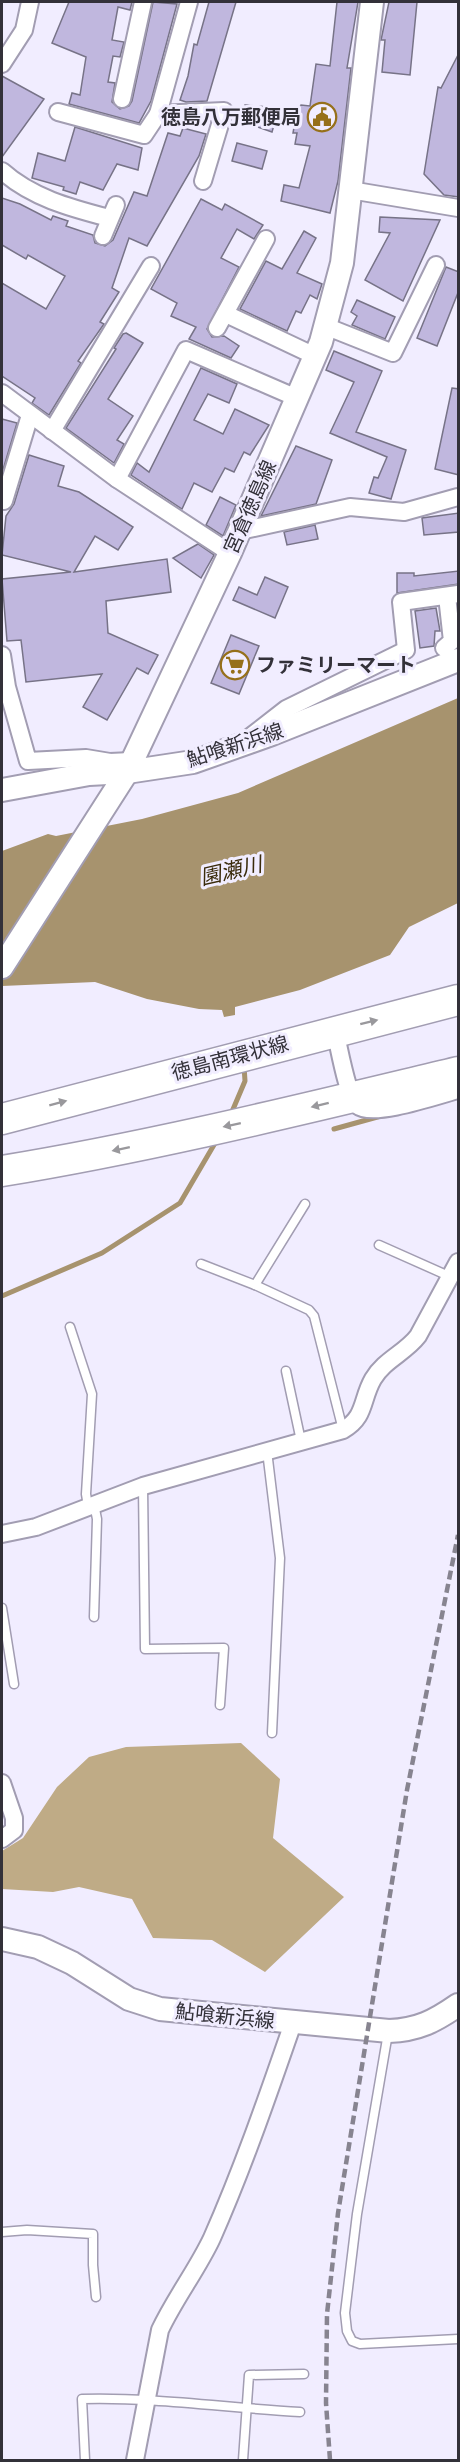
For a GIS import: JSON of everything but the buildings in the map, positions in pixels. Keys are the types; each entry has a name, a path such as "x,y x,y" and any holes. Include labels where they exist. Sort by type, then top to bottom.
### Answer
{"highway":[{"name":"徳島南環状線","path":"2,1119 335,1030 459,1000"},
{"path":"2,1172 285,1114 459,1072"}],"main road":[{"name":"宮倉徳島線","path":"2,967 125,773 230,553 315,356 326,326 342,263 372,2"},
{"name":"鮎喰新浜線","path":"2,790 89,774 125,773 192,762 238,746 451,654"},
{"name":"鮎喰新浜線","path":"2,1939 39,1947 72,1963 129,1999 160,2009 389,2031 411,2030 430,2024 459,2005"}],"street":[{"path":"2,64 24,30 30,2"},
{"path":"122,99 143,2"},
{"path":"58,112 144,135 158,114 189,2"},
{"path":"158,114 224,111 203,181"},
{"path":"2,171 18,185 63,206 113,211 104,236"},
{"path":"350,190 459,208"},
{"path":"266,238 222,321 315,356"},
{"path":"52,431 151,266"},
{"path":"326,326 393,353 436,266"},
{"path":"117,479 186,350 297,398"},
{"path":"2,393 117,479 230,553"},
{"path":"4,501 30,415"},
{"path":"240,531 350,507 404,512 459,497"},
{"path":"238,746 286,709 406,650 401,602 453,595 451,654"},
{"path":"2,655 7,687 28,761 86,758 110,762 125,773"},
{"path":"335,1030 352,1097 359,1107 374,1111 459,1090"},
{"path":"2,1534 36,1527 143,1486 343,1430 357,1422 373,1379 383,1364 410,1348 455,1269"},
{"path":"2,1783 14,1818 14,1830 2,1839"},
{"path":"135,2460 160,2330 169,2310 198,2266 212,2237 262,2112 293,2023"}],"lane":[{"path":"255,1285 305,1204"},
{"path":"380,1245 455,1269"},
{"path":"201,1264 255,1285 309,1310 314,1316 343,1430"},
{"path":"70,1326 92,1394 86,1494 97,1519 94,1617"},
{"path":"286,1371 301,1441"},
{"path":"267,1451 280,1558 272,1733"},
{"path":"143,1486 145,1649 224,1648 220,1705"},
{"path":"2,1608 14,1684"},
{"path":"389,2031 357,2214 345,2313 347,2331 352,2341 360,2344 459,2339"},
{"path":"2,2232 27,2230 93,2234 96,2297"},
{"path":"243,2460 249,2375 304,2374"},
{"path":"85,2460 82,2399 147,2399 300,2412"}],"shaded area":[{"path":"241,1743 280,1779 273,1838 344,1897 265,1972 212,1940 153,1938 132,1899 79,1887 53,1892 2,1889 2,1851 23,1838 57,1787 89,1757 126,1747"}],"water":[{"name":"園瀬川","path":"458,698 458,903 409,927 390,955 300,990 235,1007 235,1015 224,1017 222,1010 199,1009 147,999 95,982 2,986 2,851 48,834 56,836 142,819 238,793"}],"waterway":[{"path":"231,1114 245,1081 244,1066"},
{"path":"334,1129 381,1116"},
{"path":"2,1296 102,1253 180,1203 218,1138"}],"railway":[{"path":"330,2460 326,2403 327,2314 338,2213 407,1790 458,1535"}],"place":[{"name":"徳島八万郵便局","path":"322,117"},
{"name":"ファミリーマート","path":"235,665"}]}
